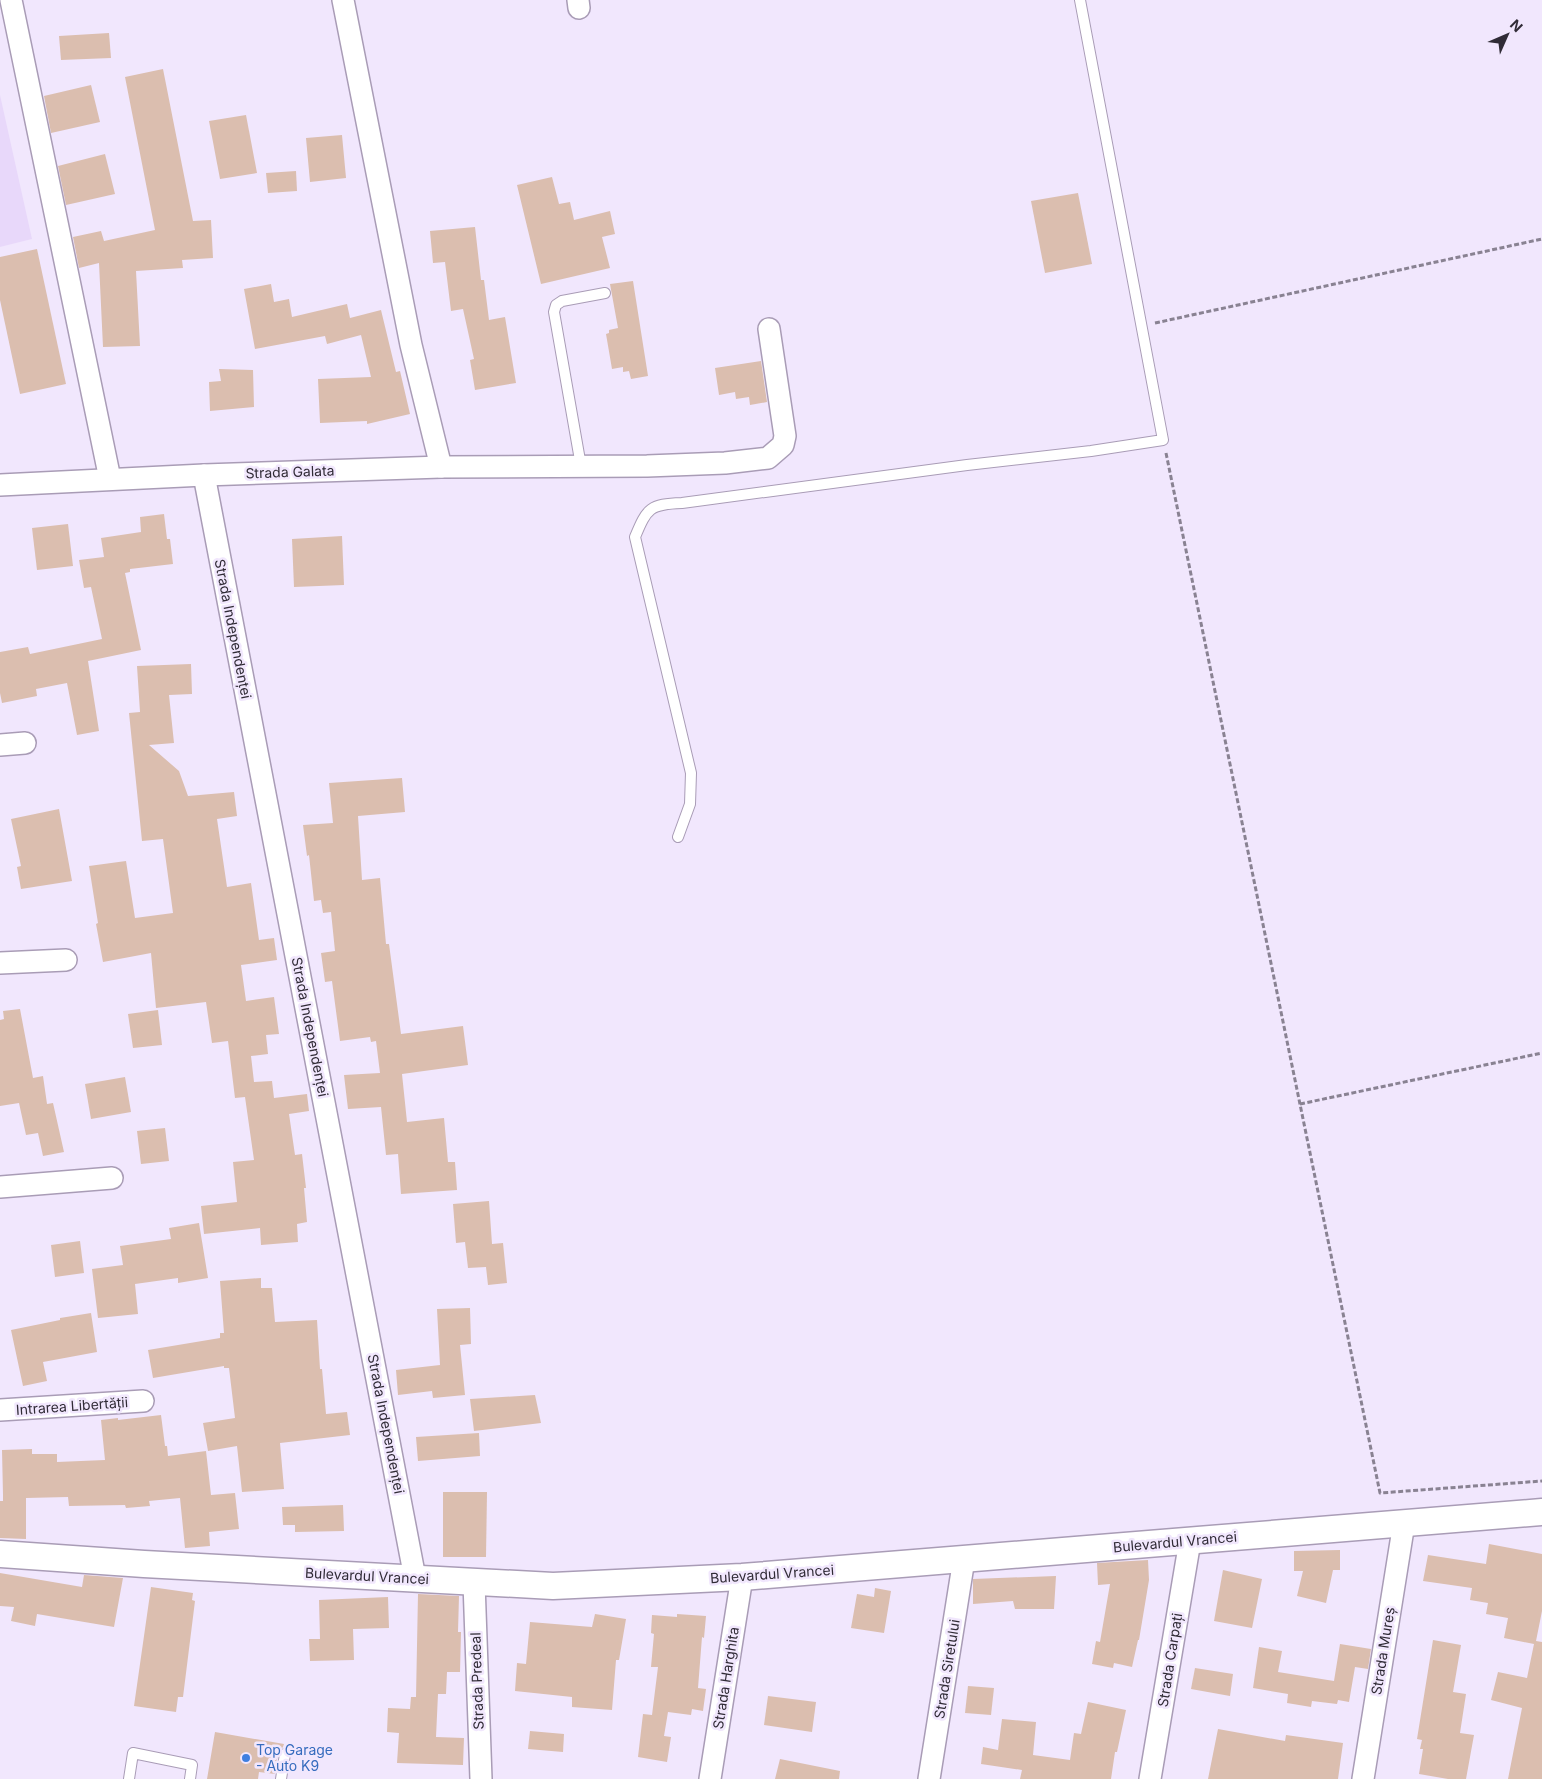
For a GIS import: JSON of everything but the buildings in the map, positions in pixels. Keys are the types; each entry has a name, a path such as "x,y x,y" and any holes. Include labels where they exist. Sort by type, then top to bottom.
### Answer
{"street":[{"path":"11,0 110,479"},
{"path":"343,0 411,345 441,467"},
{"name":"Strada Galata","path":"0,485 204,475 441,467 655,466 725,463 768,458 783,445 785,436 769,329"},
{"name":"Strada Independenței","path":"204,475 415,1578"},
{"path":"0,745 25,743"},
{"path":"0,963 66,960"},
{"path":"0,1187 112,1178"},
{"name":"Intrarea Libertății","path":"0,1410 143,1401"},
{"name":"Bulevardul Vrancei","path":"0,1554 144,1564 553,1586 742,1577 1542,1512"},
{"name":"Strada Mureș","path":"1363,1779 1404,1523"},
{"name":"Strada Carpați","path":"1150,1779 1190,1541"},
{"name":"Strada Siretului","path":"929,1779 964,1560"},
{"name":"Strada Harghita","path":"710,1779 742,1577"},
{"name":"Strada Predeal","path":"474,1583 481,1779"}],"lane":[{"path":"678,837 690,804 691,772 635,537 644,515 659,504 682,503 967,465 1091,451 1163,440 1080,0"},
{"path":"580,466 554,312 556,305 562,301 605,293"},
{"path":"129,1779 133,1753 192,1765 190,1779"},
{"path":"281,1779 285,1754"}],"path":[{"path":"1142,326 1542,239"},
{"path":"1163,440 1380,1493 1542,1481"},
{"path":"1300,1104 1542,1053"}],"shaded area":[{"path":"0,95 32,239 0,247"}],"place":[{"name":"Top Garage - Auto K9","path":"246,1758"}]}
